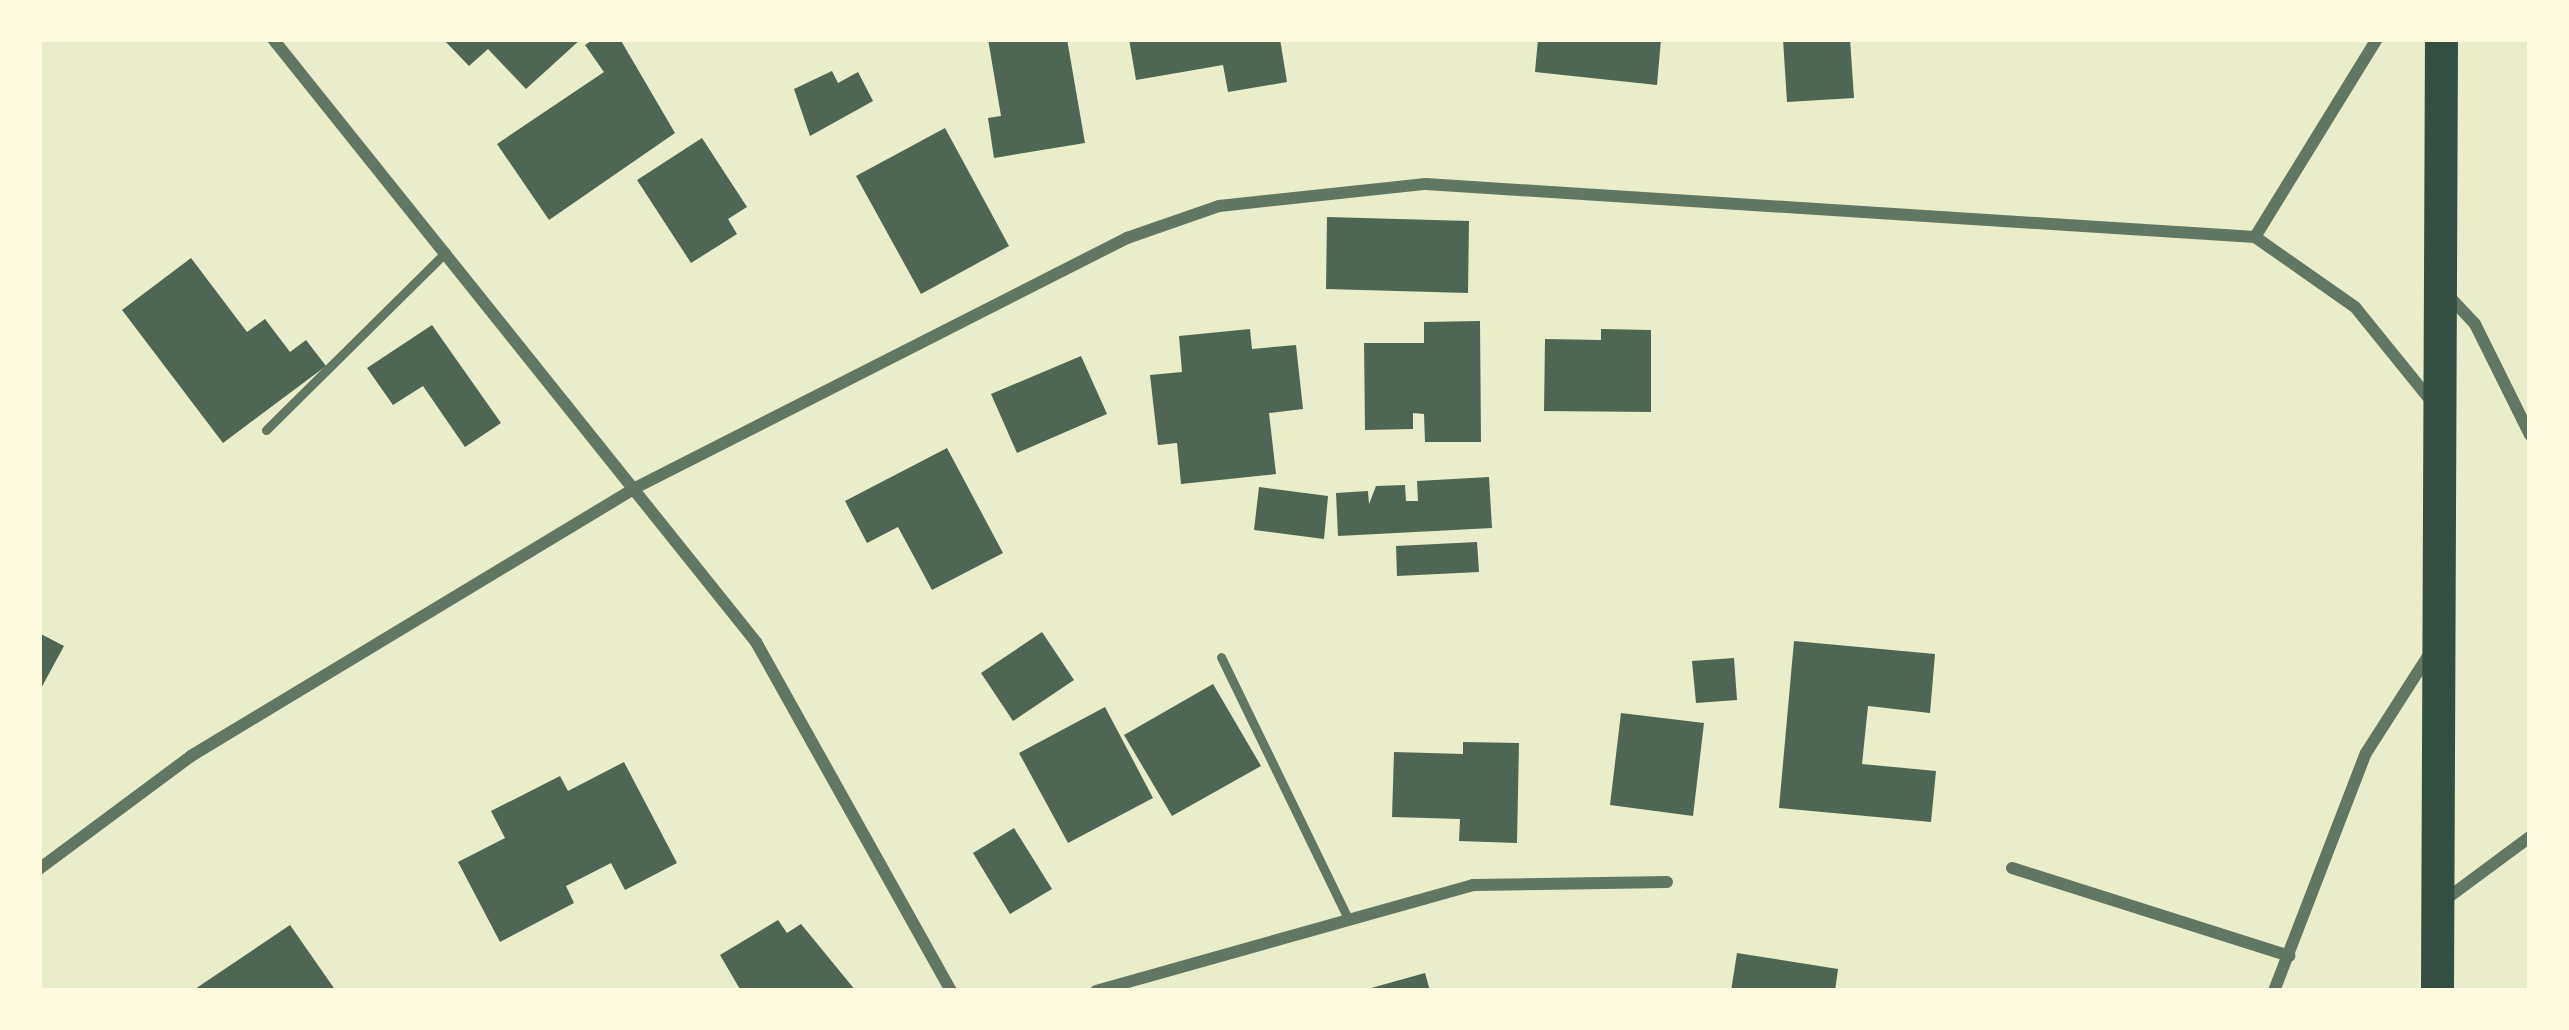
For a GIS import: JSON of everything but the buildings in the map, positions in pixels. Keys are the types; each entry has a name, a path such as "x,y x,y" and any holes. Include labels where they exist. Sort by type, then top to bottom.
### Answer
{"highway":[{"path":"2438,991 2433,649 2441,39"}],"street":[{"path":"273,39 638,488 756,642 951,991"},
{"path":"2255,237 2377,39"},
{"path":"39,869 191,756 638,488 1127,238 1300,191 1426,184 2255,237 2355,307 2436,406"},
{"path":"2437,284 2475,324 2530,435"},
{"path":"2274,991 2366,753 2433,649"},
{"path":"2436,906 2530,838"},
{"path":"2012,868 2289,956"},
{"path":"1096,991 1347,916 1473,885 1666,882"}],"lane":[{"path":"266,430 446,253"},
{"path":"1221,657 1347,916"}]}
